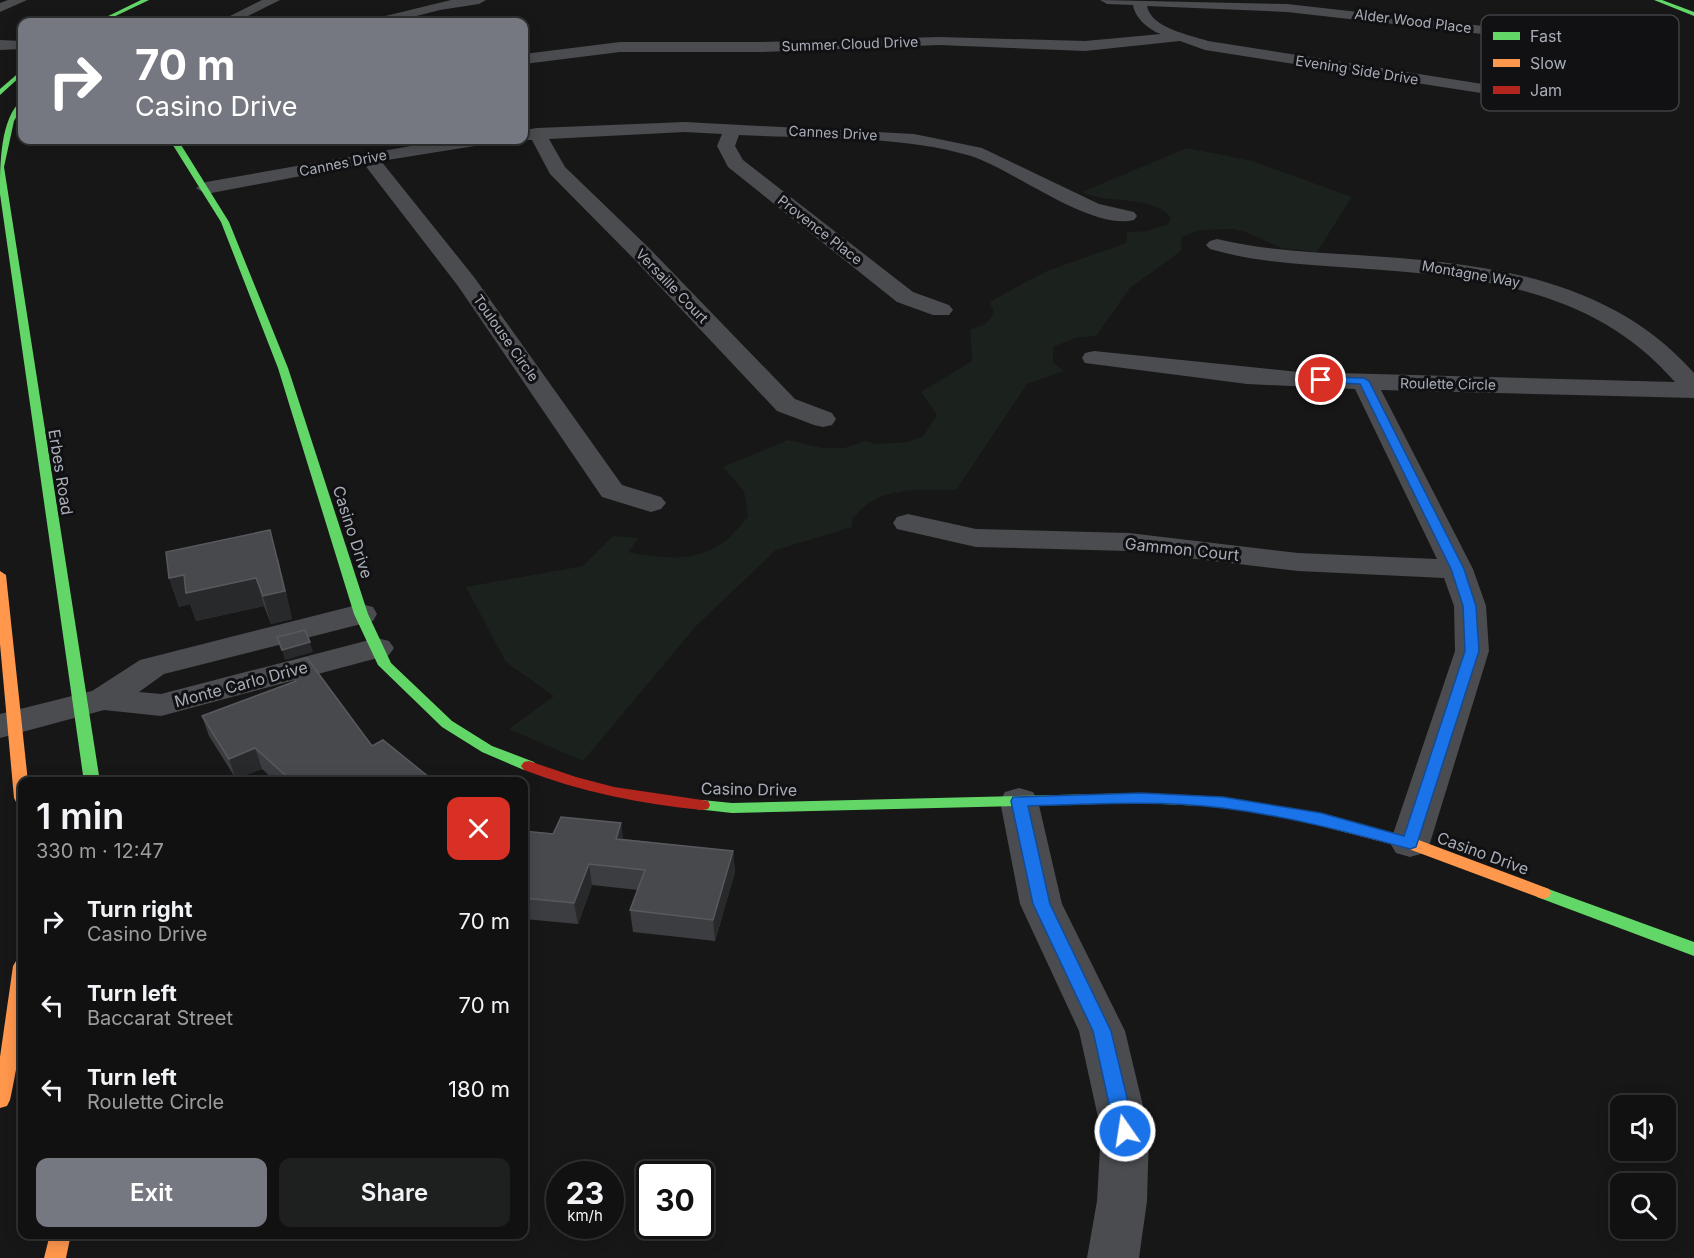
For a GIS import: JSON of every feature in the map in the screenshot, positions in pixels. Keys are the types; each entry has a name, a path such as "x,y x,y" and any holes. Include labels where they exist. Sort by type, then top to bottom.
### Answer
{"main road":[{"path":"108,18 146,0"},
{"path":"1657,0 1694,14"},
{"path":"133,18 162,3"},
{"path":"0,93 18,76"},
{"name":"Erbes Road","path":"18,108 10,121 0,167 92,702 92,777"},
{"name":"Casino Drive","path":"176,144 206,188 225,222 284,368 361,614 385,665 421,702 447,724 487,749 567,781 642,799 732,808 1141,798 1223,802 1321,819 1410,843 1694,949"},
{"path":"0,575 7,724 18,778"},
{"path":"0,1100 11,1050 18,997"},
{"path":"55,1258 60,1239"}],"street":[{"path":"0,8 20,0"},
{"path":"234,18 273,0"},
{"path":"393,18 439,6 479,0"},
{"name":"Alder Wood Place","path":"1107,0 1334,12 1481,29"},
{"name":"Evening Side Drive","path":"1139,1 1141,12 1146,20 1178,37 1236,51 1481,89"},
{"name":"Summer Cloud Drive","path":"528,58 620,47 762,47 939,41 1085,46 1178,37"},
{"path":"0,45 18,45"},
{"name":"Cannes Drive","path":"530,134 639,128 733,128 882,135 944,144 1003,163 1093,209 1127,216"},
{"name":"Provence Place","path":"733,128 726,146 735,163 905,297 941,310"},
{"name":"Versaille Court","path":"530,134 557,170 641,253 786,405 823,419"},
{"name":"Cannes Drive","path":"206,188 456,144"},
{"name":"Toulouse Circle","path":"369,158 466,282 612,491 651,503"},
{"name":"Montagne Way","path":"1217,245 1249,255 1427,265 1527,284 1581,303 1627,325 1657,347 1694,389"},
{"name":"Roulette Circle","path":"1094,358 1247,376 1694,389"},
{"path":"1364,381 1458,569 1470,606 1472,651 1410,843"},
{"name":"Gammon Court","path":"908,523 976,538 1129,542 1298,562 1458,569"},
{"name":"Monte Carlo Drive","path":"7,724 92,702 152,667 361,614"},
{"name":"Monte Carlo Drive","path":"92,702 161,705 377,648"},
{"path":"1018,801 1041,904 1102,1031 1125,1131 1122,1201 1113,1258"}],"shaded area":[{"path":"1187,148 1252,161 1352,197 1317,252 1281,248 1246,232 1232,229 1200,230 1182,237 1181,251 1130,288 1096,336 1075,338 1053,347 1053,363 1064,371 1027,384 956,490 913,490 885,495 862,509 852,520 852,527 776,550 697,625 583,761 509,729 554,696 506,662 466,587 583,566 613,536 639,538 628,552 664,557 699,554 725,541 748,517 744,491 723,467 788,440 822,448 844,448 865,441 877,444 907,442 923,436 937,415 921,392 972,361 970,329 982,326 990,319 994,311 989,302 1047,271 1126,243 1127,232 1147,231 1168,224 1171,218 1153,206 1082,192"}],"building":[{"path":"270,530 285,591 263,596 256,578 186,593 184,575 169,578 166,552"},
{"path":"305,630 310,642 282,650 277,637"},
{"path":"307,658 372,746 383,740 429,777 287,777 255,748 229,759 202,716 296,681 289,663"},
{"path":"561,817 621,823 616,839 733,851 713,920 630,910 645,870 589,864 574,903 528,898 528,831 553,834"}],"traffic: fast":[{"path":"108,18 146,0"},
{"path":"1657,0 1694,14"},
{"path":"0,93 18,76"},
{"path":"0,167 10,121 18,108"},
{"path":"176,144 225,222 283,368 361,614 385,665 447,724 487,749 529,766"},
{"path":"0,167 91,777"},
{"path":"702,805 732,808 1141,798 1223,802 1300,815"},
{"path":"1543,893 1694,949"}],"traffic: slow":[{"path":"0,575 20,777"},
{"path":"1300,815 1410,843 1543,893"},
{"path":"0,1100 11,1050 18,997"},
{"path":"55,1258 60,1239"}],"traffic: jam":[{"path":"529,766 571,781 614,792 702,805"}],"route":[{"path":"1125,1131 1102,1031 1041,904 1018,801 1141,798 1223,802 1321,819 1410,843 1472,651 1470,606 1458,569 1364,381 1321,380"}]}
